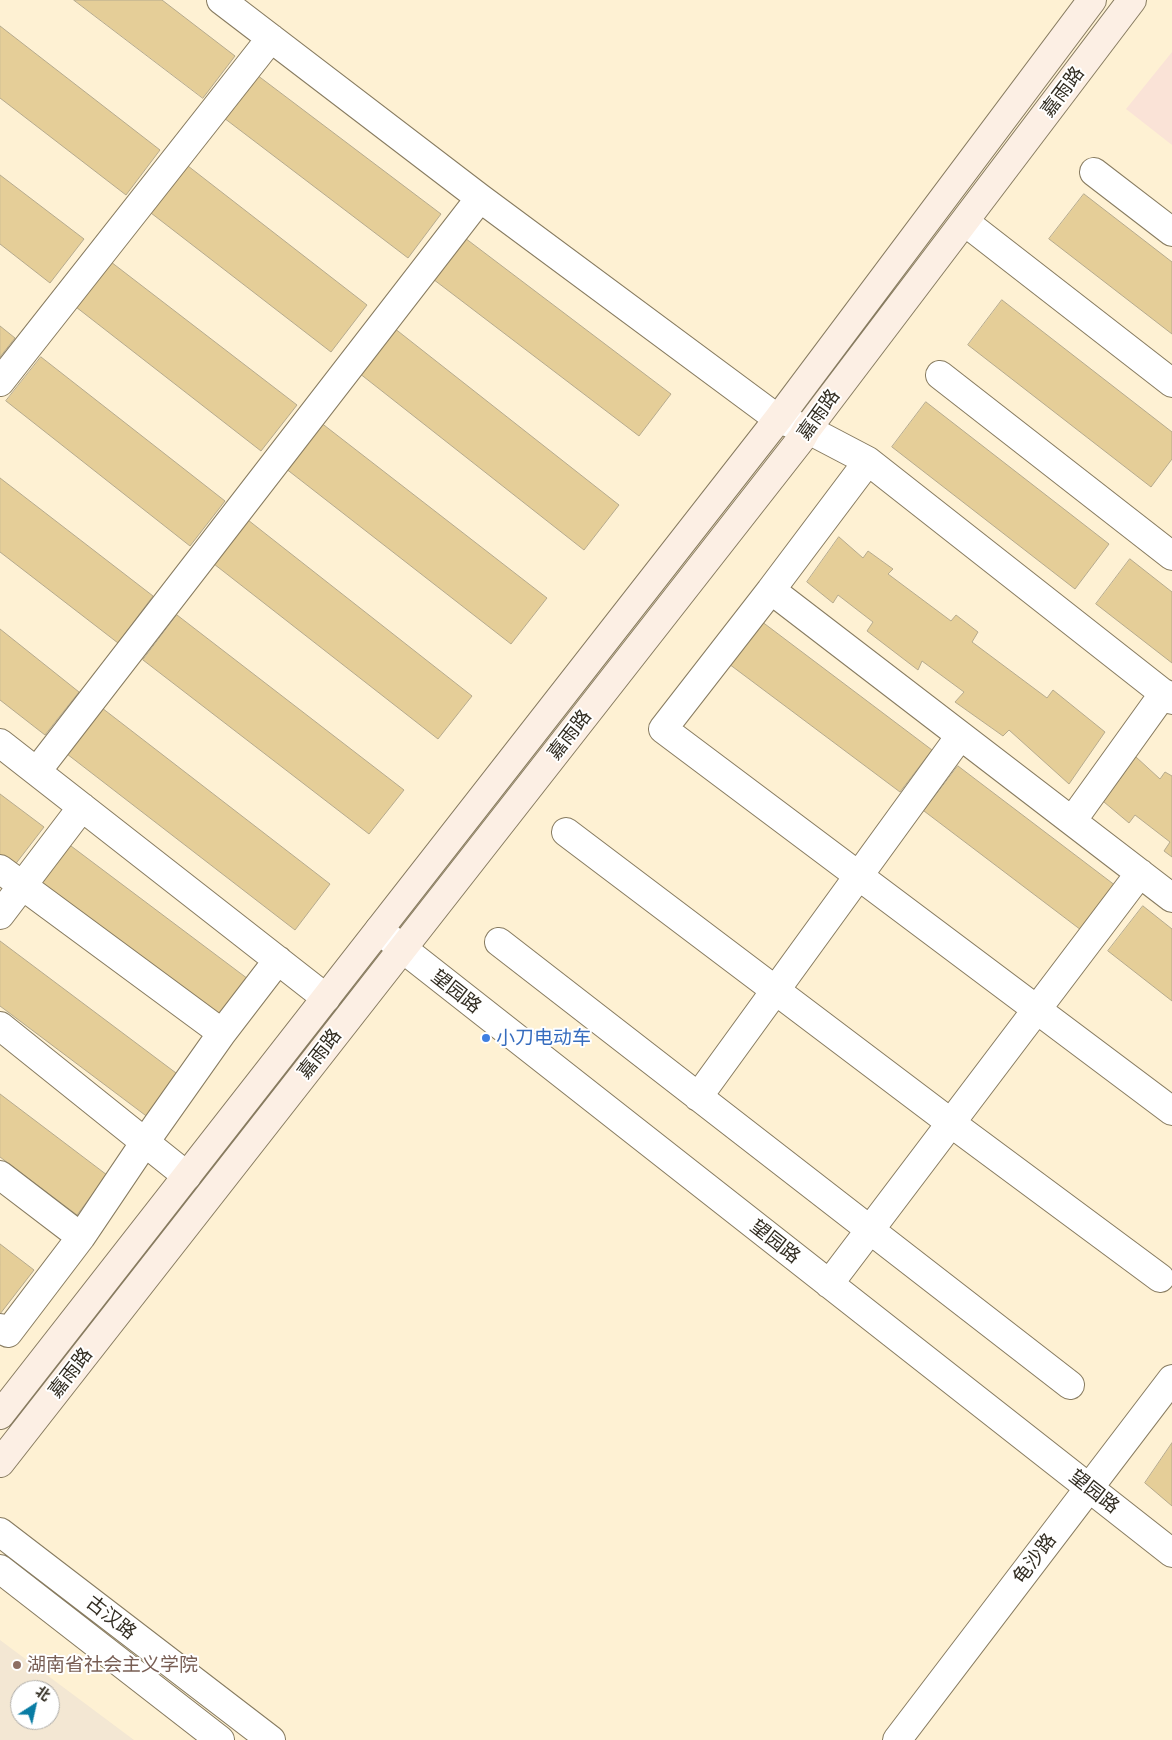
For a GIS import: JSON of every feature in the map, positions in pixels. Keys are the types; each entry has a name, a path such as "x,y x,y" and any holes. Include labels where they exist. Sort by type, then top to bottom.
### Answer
{"main road":[{"name":"嘉雨路","path":"0,1415 778,418 1092,0"},
{"name":"嘉雨路","path":"0,1463 802,438 1132,0"}],"street":[{"path":"221,0 480,198 778,418 807,429 868,461 1168,697 1072,821"},
{"path":"0,382 271,38"},
{"path":"1094,172 1172,232"},
{"path":"37,771 480,198"},
{"path":"965,222 1172,383"},
{"path":"940,375 1172,556"},
{"path":"868,461 663,729 1172,1111"},
{"path":"771,590 1172,898"},
{"path":"698,1097 960,736"},
{"path":"0,743 326,998"},
{"path":"0,915 82,807"},
{"path":"566,832 951,1123 1160,1278"},
{"path":"0,869 222,1033"},
{"path":"830,1284 1140,873"},
{"name":"望园路","path":"379,930 1172,1553"},
{"path":"499,942 1070,1385"},
{"path":"0,1328 8,1333 81,1237 222,1033 278,960"},
{"path":"0,1026 187,1176"},
{"path":"0,1175 81,1237"},
{"name":"龟沙路","path":"897,1740 1172,1379"},
{"name":"古汉路","path":"0,1532 270,1740"},
{"name":"古汉路","path":"0,1569 220,1740"}],"shaded area":[{"path":"1172,52 1172,145 1126,109"},
{"name":"湖南省社会主义学院","path":"0,1640 54,1680 10,1680 10,1730 60,1730 60,1685 134,1740 0,1740"}],"building":[{"path":"74,0 162,0 235,56 203,98"},
{"path":"0,26 160,150 126,195 0,98"},
{"path":"257,75 441,214 408,258 224,118"},
{"path":"188,166 367,305 331,352 151,213"},
{"path":"0,175 84,239 50,283 0,244"},
{"path":"1084,194 1172,262 1172,334 1049,239"},
{"path":"461,235 671,394 639,436 429,276"},
{"path":"111,262 297,405 261,451 76,307"},
{"path":"1002,300 1172,432 1172,459 1151,487 968,345"},
{"path":"0,326 15,338 0,357"},
{"path":"394,328 619,505 584,550 359,373"},
{"path":"41,357 225,501 190,546 6,401"},
{"path":"926,402 1109,544 1075,589 892,447"},
{"path":"320,422 547,598 511,644 285,468"},
{"path":"0,478 153,596 118,643 0,552"},
{"path":"248,520 472,696 438,739 214,564"},
{"path":"839,537 863,558 868,551 893,569 888,574 951,621 956,615 978,632 972,642 1047,698 1053,690 1105,732 1069,784 1009,730 1003,736 955,702 964,692 922,661 918,670 867,631 873,622 838,595 833,603 807,582"},
{"path":"1130,559 1172,592 1172,663 1096,604"},
{"path":"177,615 404,790 369,834 143,660"},
{"path":"753,615 932,750 900,792 721,658"},
{"path":"0,629 79,692 45,735 0,700"},
{"path":"102,708 330,884 295,930 67,754"},
{"path":"1136,757 1160,779 1165,772 1172,776 1172,857 1164,851 1170,842 1135,815 1129,823 1104,802"},
{"path":"958,766 1116,886 1081,930 924,811"},
{"path":"0,794 44,827 14,866 0,855"},
{"path":"67,843 256,985 226,1024 38,882"},
{"path":"1143,906 1172,929 1172,1001 1108,951"},
{"path":"0,941 180,1076 149,1118 0,1006"},
{"path":"0,1094 107,1175 77,1215 0,1157"},
{"path":"0,1244 34,1270 0,1314"},
{"path":"1172,1443 1172,1506 1145,1483"}],"place":[{"name":"小刀电动车","path":"486,1038"},
{"name":"湖南省社会主义学院","path":"17,1665"}]}
